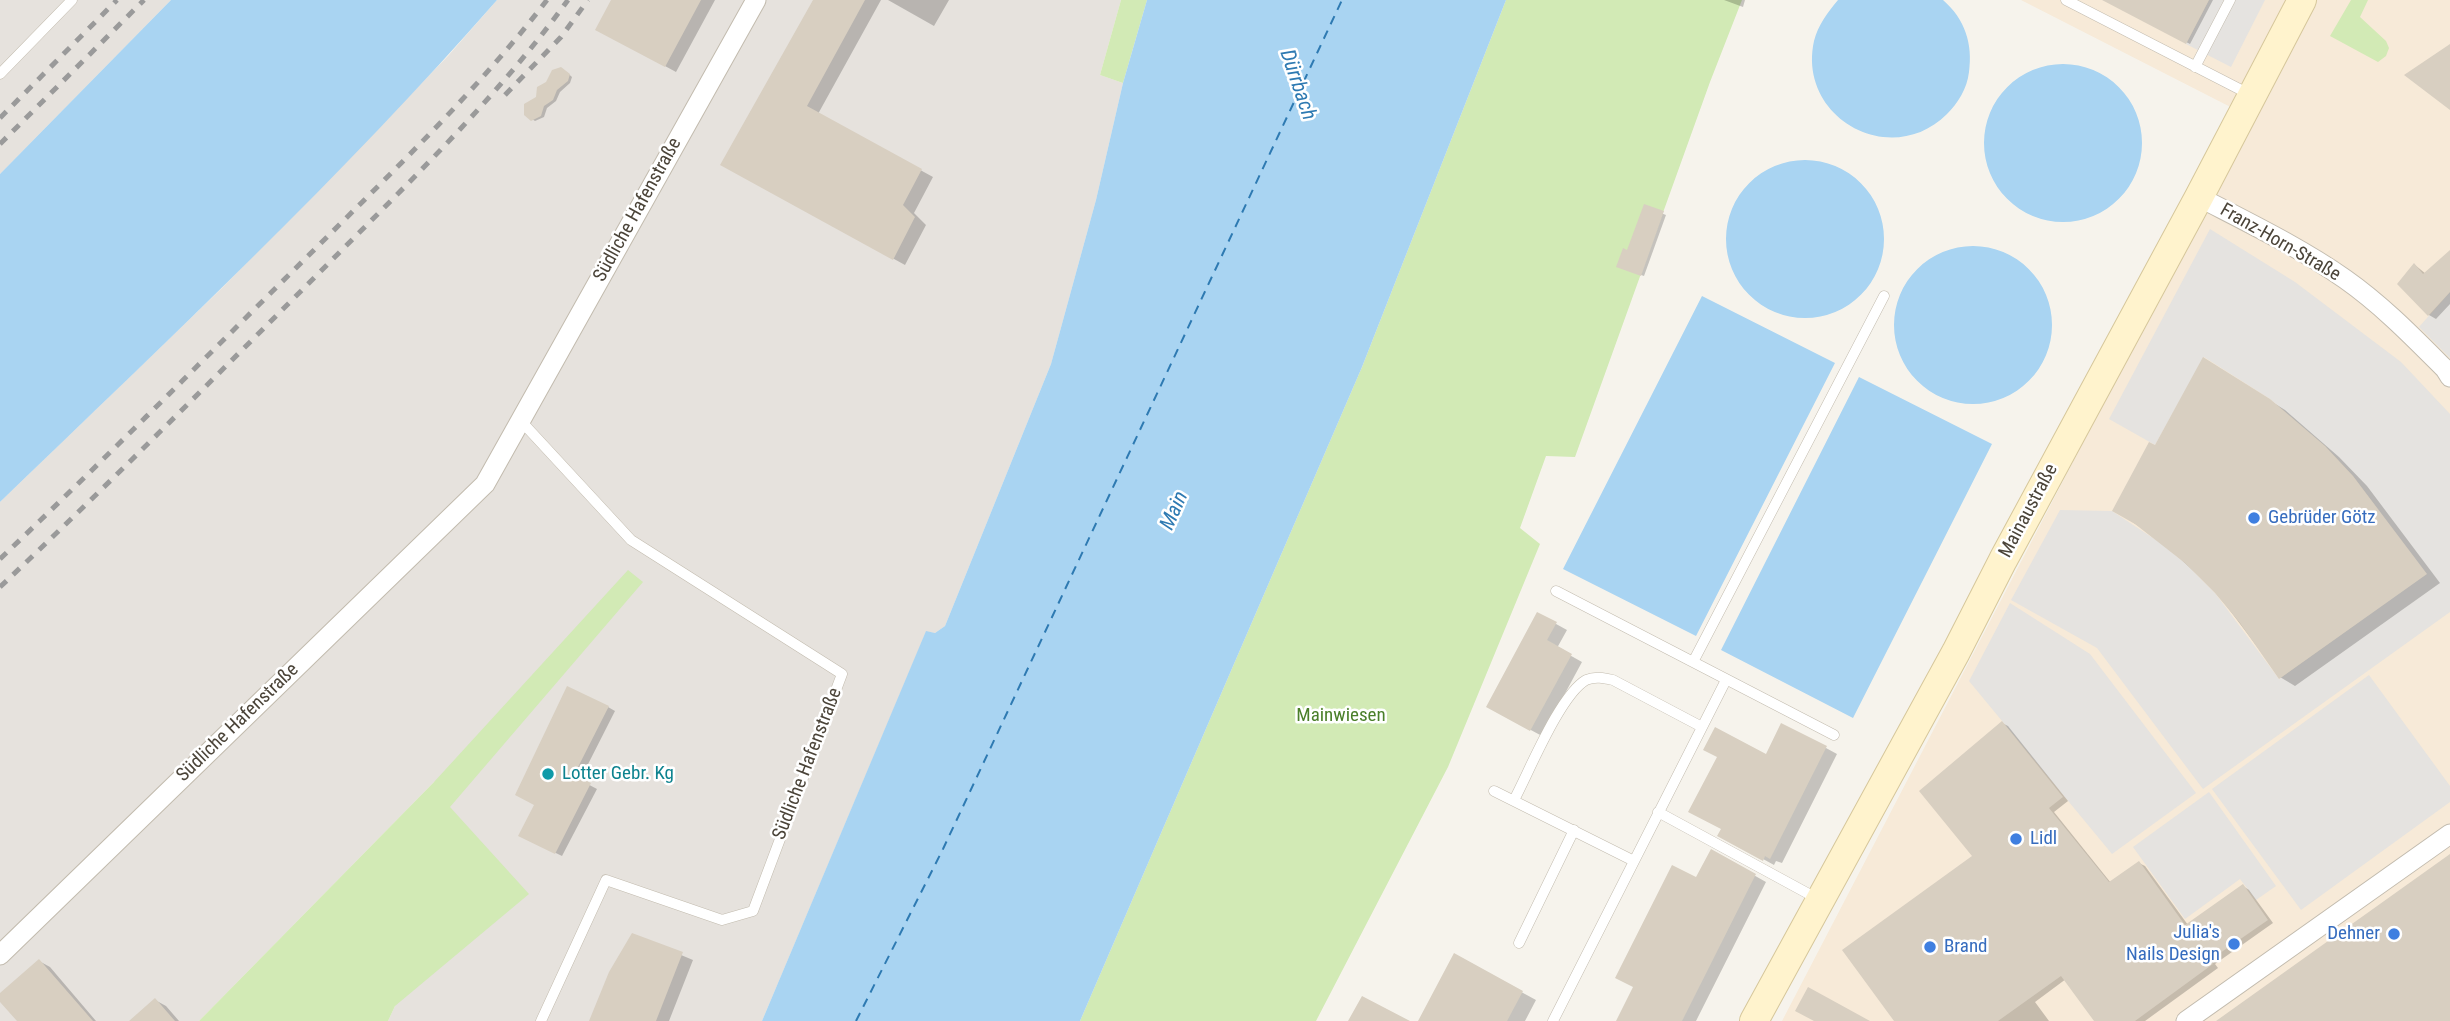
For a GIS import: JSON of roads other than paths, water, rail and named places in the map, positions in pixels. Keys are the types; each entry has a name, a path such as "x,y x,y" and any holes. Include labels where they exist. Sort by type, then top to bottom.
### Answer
{"main road":[{"name":"Mainaustraße","path":"1754,1021 1956,653 2302,0"}],"street":[{"name":"Südliche Hafenstraße","path":"0,955 485,484 756,0"},
{"name":"Franz-Horn-Straße","path":"2199,197 2297,248 2346,280 2390,314 2450,377"},
{"path":"2186,1021 2450,834"}],"lane":[{"path":"0,74 72,0"},
{"path":"2066,0 2252,96"},
{"path":"2195,67 2230,0"},
{"path":"1692,662 1884,296"},
{"name":"Südliche Hafenstraße","path":"521,421 631,540 842,674 753,911 722,920 606,880 541,1021"},
{"path":"1556,592 1834,735"},
{"path":"1514,800 1557,715 1574,690 1587,680 1599,677 1612,680 1702,727"},
{"path":"1553,1021 1726,680"},
{"path":"1494,791 1634,861"},
{"path":"1658,812 1819,901"},
{"path":"1520,943 1574,830"}],"water":[{"path":"171,0 497,0 316,194 0,502 0,174"},
{"path":"1147,0 1506,0 1362,367 1080,1021 762,1021 926,631 935,633 945,626 1051,364"},
{"path":"1838,0 1943,0 1951,7 1966,33 1970,62 1964,90 1947,114 1925,130 1900,137 1876,136 1853,127 1834,113 1820,93 1813,69 1816,35"},
{"path":"2063,64 2093,70 2119,87 2136,113 2142,143 2136,173 2119,199 2093,216 2063,222 2033,216 2007,199 1990,173 1984,143 1990,113 2007,87 2033,70"},
{"path":"1805,160 1835,166 1861,183 1878,209 1884,239 1878,269 1861,295 1835,312 1805,318 1775,312 1749,295 1732,269 1726,239 1732,209 1749,183 1775,166"},
{"path":"1973,246 2003,252 2029,269 2046,295 2052,325 2046,355 2029,381 2003,398 1973,404 1943,398 1917,381 1900,355 1894,325 1900,295 1917,269 1943,252"},
{"path":"1702,296 1835,363 1696,636 1563,569"},
{"path":"1859,377 1992,444 1853,718 1721,650"}],"railway":[{"path":"0,118 117,0"},
{"path":"0,144 144,0"},
{"path":"0,559 404,160 464,98 547,0"},
{"path":"0,587 158,434 414,178 509,74 568,0"},
{"path":"505,95 561,37 588,0"}],"place":[{"name":"Gebrüder Götz","path":"2254,518"},
{"name":"Lotter Gebr. Kg","path":"548,774"},
{"name":"Lidl","path":"2016,839"},
{"name":"Dehner","path":"2394,934"},
{"name":"Julia's Nails Design","path":"2234,944"},
{"name":"Brand","path":"1930,947"}],"water label":[{"name":"Dürrbach","path":"1297,85"},
{"name":"Main","path":"1175,511"}],"park label":[{"name":"Mainwiesen","path":"1341,716"}]}
